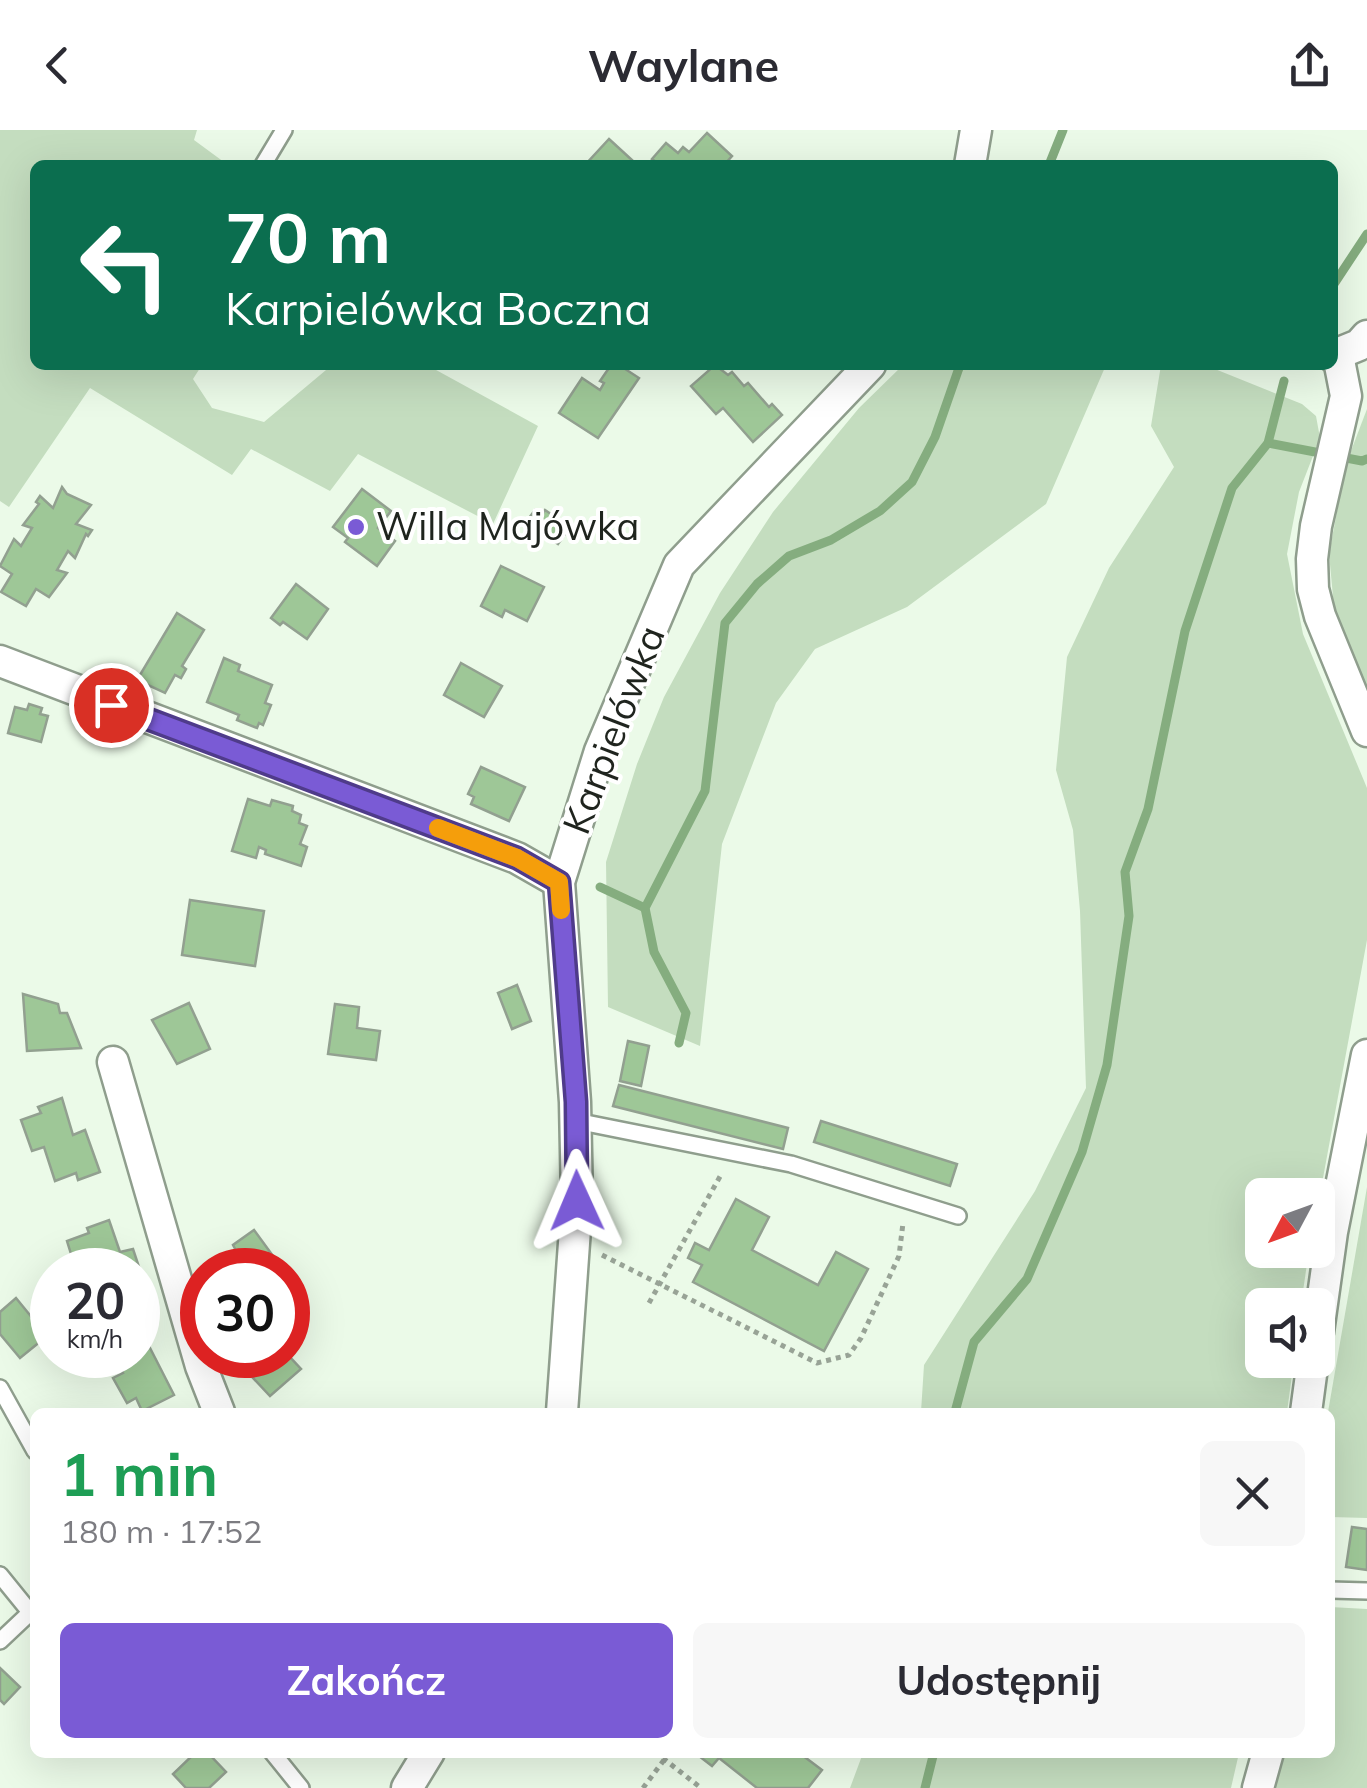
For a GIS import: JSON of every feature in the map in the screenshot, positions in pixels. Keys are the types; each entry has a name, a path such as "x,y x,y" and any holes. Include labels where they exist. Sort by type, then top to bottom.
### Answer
{"street":[{"path":"971,160 976,130"},
{"path":"1338,355 1359,345 1367,336"},
{"path":"1338,367 1346,396 1316,526 1313,588 1320,616 1367,732"},
{"name":"Karpielówka","path":"562,1408 575,1242 576,1121 559,882 600,751 679,565 865,370"},
{"path":"0,661 517,858 559,882"},
{"path":"113,1062 217,1408"},
{"path":"1324,1288 1366,1068"},
{"path":"1307,1408 1311,1378"},
{"path":"407,1788 425,1758"},
{"path":"1258,1788 1266,1758"}],"lane":[{"path":"266,160 284,130"},
{"path":"576,1121 791,1164 958,1216"},
{"path":"0,1388 30,1442"},
{"path":"0,1575 30,1607"},
{"path":"1335,1590 1367,1592"},
{"path":"0,1641 30,1613"},
{"path":"277,1758 302,1788"}],"path":[{"path":"649,1303 733,1152"},
{"path":"575,1242 817,1363 830,1362 849,1356 861,1338 899,1256 906,1200"},
{"path":"662,1758 702,1788"},
{"path":"643,1788 664,1760"}],"green space":[{"path":"0,130 197,130 194,140 221,160 30,160 30,370 199,370 193,379 212,408 264,422 326,370 436,370 538,426 493,524 358,454 330,491 251,449 232,475 90,388 9,507 0,501"},
{"path":"898,370 1104,370 1046,504 907,607 815,649 776,703 722,844 700,1046 608,1007 606,862 637,764 664,697 720,593 773,512 859,408"},
{"path":"1160,370 1217,370 1302,404 1316,416 1320,438 1299,492 1287,554 1303,634 1367,788 1367,940 1323,1178 1245,1178 1245,1268 1306,1268 1303,1288 1245,1288 1245,1378 1292,1378 1288,1408 921,1408 924,1365 1035,1191 1086,1088 1073,830 1056,770 1067,657 1109,568 1174,467 1151,426"},
{"path":"1367,409 1367,696 1347,652 1334,607 1329,554 1346,464"},
{"path":"1367,1187 1367,1518 1335,1517 1335,1408 1329,1408"},
{"path":"1335,1607 1367,1609 1367,1788 1273,1788 1282,1758 1335,1758"},
{"path":"861,1758 1238,1758 1231,1788 850,1788"}],"building":[{"path":"707,133 732,156 728,160 652,159 666,143 678,153 683,147 689,152"},
{"path":"609,139 632,160 590,160"},
{"path":"608,370 627,370 639,378 598,438 559,413 582,378 600,390 604,383 600,381"},
{"path":"709,370 722,370 728,375 732,372 782,415 753,442 723,408 716,414 691,386"},
{"path":"62,487 67,494 91,505 76,524 92,530 86,534 75,558 68,551 57,570 67,573 49,597 36,589 26,606 1,592 12,574 0,566 14,539 21,546 32,528 23,525 39,504 36,502 40,496 53,508"},
{"name":"Willa Majówka","path":"362,489 391,511 378,528 395,541 377,566 345,542 348,538 333,527"},
{"path":"535,510 542,515 545,510 570,527 558,544 526,522"},
{"path":"501,566 544,587 527,621 505,610 502,617 481,606"},
{"path":"296,584 328,609 307,639 271,618"},
{"path":"177,613 204,630 182,666 186,669 181,678 175,675 165,693 137,680"},
{"path":"224,658 240,665 238,671 272,685 265,703 271,705 263,725 259,723 257,728 237,720 239,715 207,702"},
{"path":"461,663 502,686 484,717 444,695"},
{"path":"29,704 42,708 40,714 48,716 41,742 8,733 15,707 27,710"},
{"path":"481,767 525,787 509,821 471,804 474,797 468,794"},
{"path":"248,799 270,806 272,800 293,806 292,811 301,815 299,823 307,826 300,844 307,847 301,866 265,854 266,850 259,847 256,858 232,851"},
{"path":"190,900 264,911 255,966 182,955"},
{"path":"517,985 531,1021 512,1029 498,993"},
{"path":"23,994 58,1004 60,1013 67,1013 81,1048 27,1051"},
{"path":"189,1003 210,1049 177,1064 152,1020"},
{"path":"335,1004 359,1007 357,1028 380,1031 376,1060 328,1054"},
{"path":"628,1041 649,1046 641,1086 620,1081"},
{"path":"619,1085 788,1128 783,1149 613,1106"},
{"path":"62,1098 73,1135 85,1130 100,1172 78,1180 76,1173 55,1181 44,1147 32,1151 21,1120 41,1113 38,1107"},
{"path":"821,1121 957,1164 950,1186 814,1142"},
{"path":"736,1199 769,1217 752,1250 818,1285 836,1252 868,1269 824,1351 693,1282 702,1265 688,1258 695,1243 709,1250"},
{"path":"109,1220 119,1248 69,1248 67,1241 89,1233 87,1228"},
{"path":"254,1230 267,1248 235,1248 233,1245"},
{"path":"16,1298 30,1315 30,1350 20,1358 0,1334 0,1312"},
{"path":"160,1368 174,1395 148,1408 141,1408 136,1398 127,1403 113,1378 160,1378"},
{"path":"253,1378 291,1378 270,1396"},
{"path":"1352,1527 1367,1529 1367,1570 1346,1567"},
{"path":"0,1668 20,1687 4,1704 0,1700"},
{"path":"190,1758 213,1758 226,1772 209,1788 186,1788 173,1774"},
{"path":"702,1758 719,1758 712,1766"},
{"path":"719,1758 806,1758 822,1770 808,1788 757,1788"}],"waterway":[{"path":"1051,160 1063,130"},
{"path":"1338,278 1367,234"},
{"path":"679,1043 686,1013 654,952 645,908 705,791 725,623 757,584 789,556 831,540 880,511 912,482 935,437 958,370"},
{"path":"956,1408 974,1342 1027,1279 1082,1152 1107,1065 1129,916 1125,872 1148,809 1185,631 1232,488 1268,443 1284,381"},
{"path":"1268,443 1367,459"},
{"path":"600,887 645,908"},
{"path":"925,1788 932,1758"}],"slow traffic":[{"path":"438,828 517,858 559,882 561,910"}],"place":[{"name":"Willa Majówka","path":"356,527"}],"route":[{"path":"111,705 517,858 559,882 576,1102 577,1201"}]}
